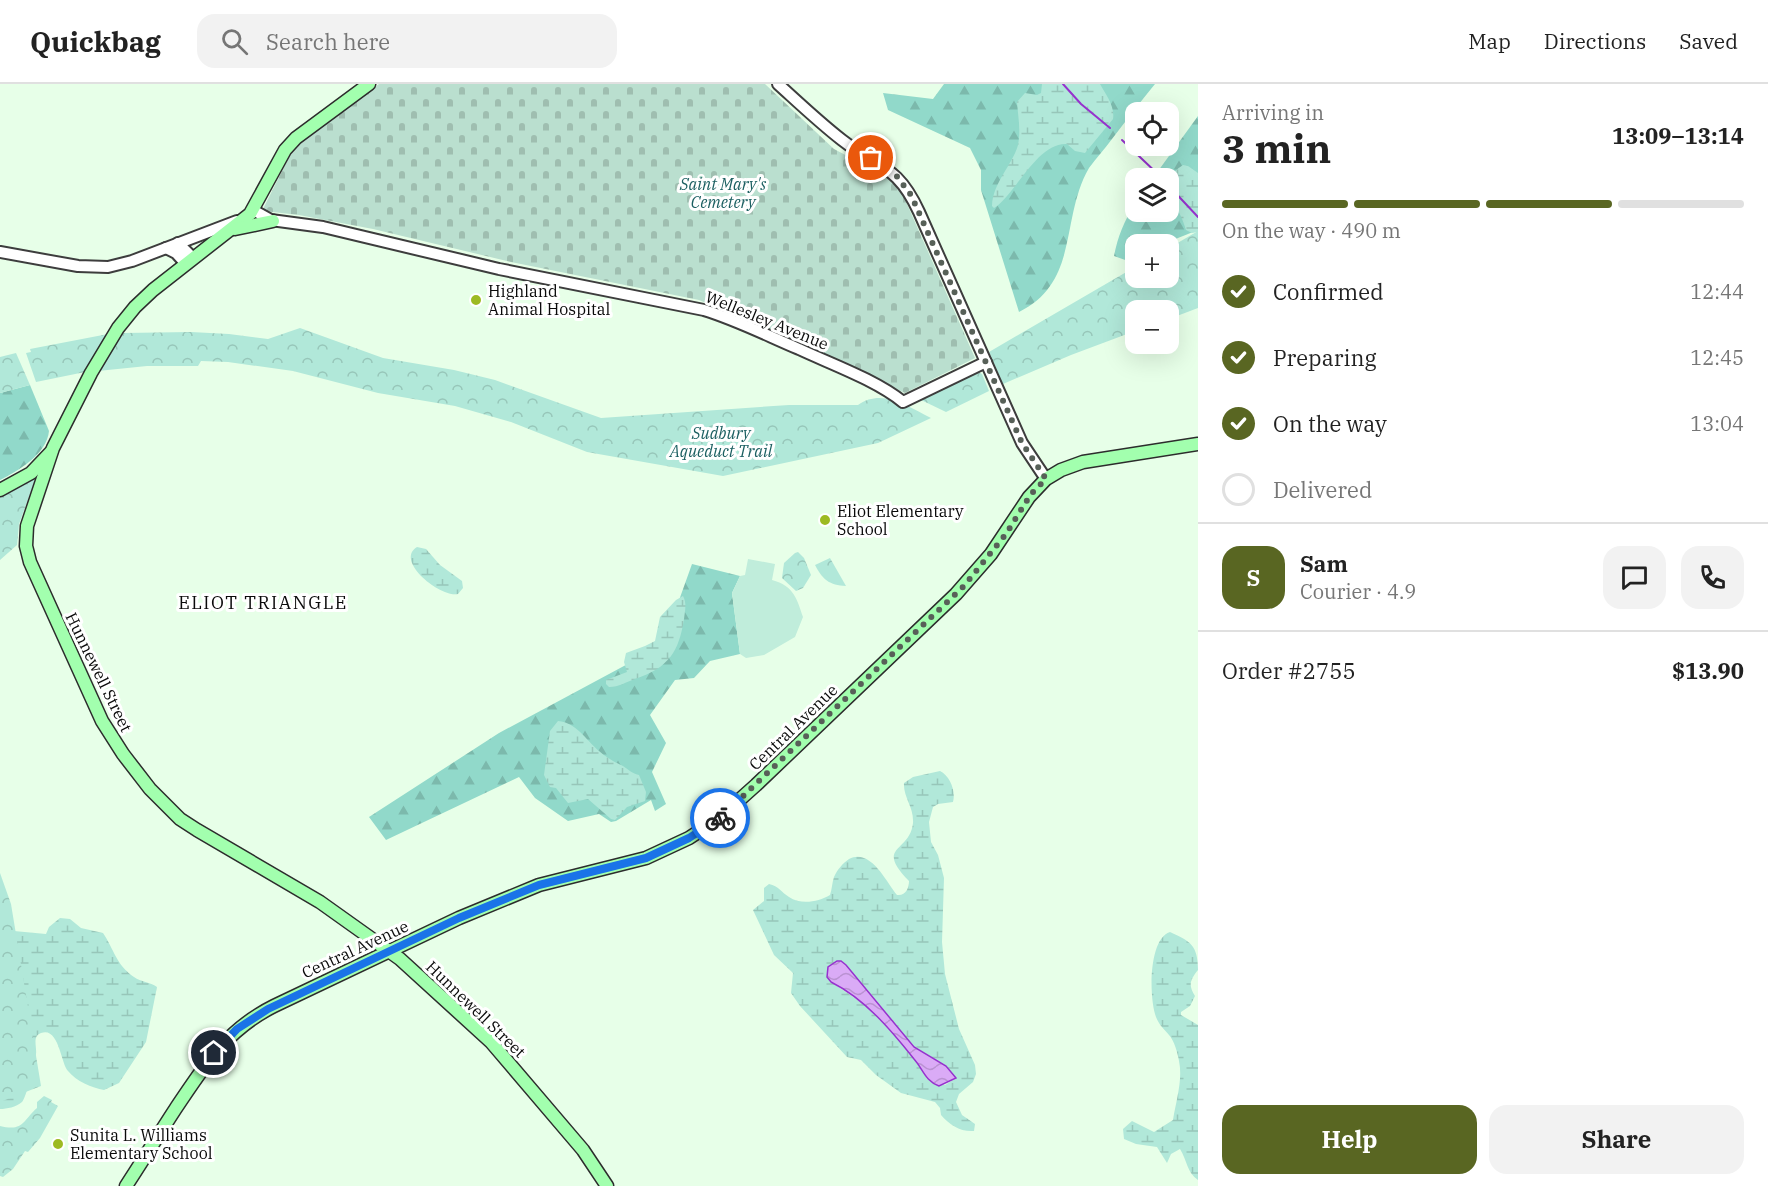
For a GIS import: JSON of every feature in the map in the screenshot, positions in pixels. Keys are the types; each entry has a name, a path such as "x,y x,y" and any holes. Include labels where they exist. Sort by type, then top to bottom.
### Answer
{"main road":[{"name":"Hunnewell Street","path":"369,84 309,126 292,141 253,210 141,301 118,328 96,362 53,448 27,526 27,551 39,585 94,706 123,754 150,789 180,819 320,902 389,951 491,1042 583,1150 607,1186"},
{"path":"231,230 273,221"},
{"name":"Central Avenue","path":"126,1186 207,1061 233,1033 268,1009 459,918 539,885 646,858 689,838 718,819 964,586 1006,534 1031,494 1046,479 1060,470 1083,462 1198,444"},
{"path":"0,490 31,473 53,448"}],"street":[{"path":"778,84 841,139 889,170 904,184 919,212 1025,449 1046,479"},
{"path":"253,210 265,219 273,221"},
{"path":"0,252 59,264 97,268 126,263 243,219"},
{"name":"Wellesley Avenue","path":"273,221 311,225 464,261 715,313 840,368 903,402 986,362"},
{"path":"178,243 190,261"},
{"path":"166,248 190,261"}],"green space":[{"name":"Saint Mary's Cemetery","path":"379,84 765,84 834,149 891,179 900,190 975,358 905,393 699,300 511,262 373,229 264,211 297,145"},
{"path":"944,84 1155,84 1141,102 1125,102 1125,122 1089,168 1080,187 1066,248 1052,284 1038,299 1019,312 981,190 981,170 970,148 888,110 883,93 933,99"},
{"path":"1042,84 1100,84 1111,105 1113,119 1085,153 1075,151 1067,144 1046,151 994,208 992,206 996,189 1018,145 1017,102 1025,93 1037,95 1041,93"},
{"path":"1198,116 1198,230 1179,238 1179,234 1125,234 1125,260 1114,256 1125,222 1179,222 1179,168 1160,168 1169,156 1179,156 1179,142"},
{"path":"1183,165 1188,166 1198,173 1198,232 1192,233 1186,230 1179,211 1179,168"},
{"path":"1198,231 1198,308 1179,315 1179,300 1125,300 1125,335 1003,384 989,352 1125,273 1125,288 1179,288 1179,242"},
{"name":"Sudbury Aqueduct Trail","path":"300,328 383,358 454,370 495,380 601,418 789,405 858,405 867,400 885,398 904,404 931,418 878,443 723,476 587,452 511,422 455,406 378,393 293,371 228,362 201,361 198,366 147,366 98,371 123,333 191,332 268,339"},
{"path":"108,334 85,372 36,382 26,353 31,352 30,349"},
{"path":"16,353 30,385 0,393 0,357"},
{"path":"976,371 982,374 989,391 946,412 919,399"},
{"path":"30,385 49,431 47,439 30,461 0,480 0,393"},
{"path":"38,472 19,524 17,545 0,560 0,493"},
{"path":"417,547 426,549 440,565 462,581 463,588 458,594 450,594 431,585 415,569 411,561 411,553"},
{"path":"798,552 804,558 811,575 803,588 796,591 782,578 784,563"},
{"path":"830,558 846,586 827,581 815,565"},
{"path":"748,559 775,564 772,580 785,586 794,594 803,617 795,637 764,655 746,658 740,654 732,593 740,576 745,575"},
{"path":"692,564 740,576 732,593 740,654 710,661 694,678 675,680 650,715 666,743 652,772 666,804 655,811 651,800 611,822 599,814 568,821 535,798 519,777 386,840 369,817 499,733 663,645"},
{"path":"683,596 685,607 682,630 670,657 664,664 647,675 609,687 606,680 627,672 624,662 626,653 655,641 660,617"},
{"path":"558,721 576,728 604,755 639,775 646,792 645,801 627,807 615,820 588,799 568,803 556,788 550,787 544,775 550,731"},
{"path":"940,771 949,780 954,793 953,802 933,807 929,822 931,842 938,855 944,878 942,942 945,974 959,1029 975,1065 976,1074 973,1082 959,1094 956,1102 962,1115 975,1124 974,1131 956,1127 941,1115 940,1108 935,1102 901,1093 876,1075 861,1060 847,1057 791,993 793,973 774,955 753,910 764,901 764,888 769,884 799,901 810,902 830,895 838,869 849,859 857,857 871,862 897,895 905,893 909,881 894,861 894,855 911,833 912,812 904,783 913,777","holes":["837,961 846,965 914,1047 956,1078 945,1085 927,1079 915,1059 878,1017 865,1005 831,982 828,967"]},
{"path":"0,873 11,904 41,1086 0,1102"},
{"path":"60,918 70,919 81,928 103,933 119,962 128,972 137,979 157,987 146,1042 119,1083 104,1090 94,1088 71,1075 52,1035 47,1032 38,1034 35,1058 24,1099 14,1106 0,1109 0,1048 14,931 46,934 49,927"},
{"path":"1170,932 1192,945 1198,962 1198,970 1191,983 1195,996 1190,1006 1181,1012 1181,1015 1198,1025 1198,1180 1189,1170 1180,1149 1171,1154 1167,1163 1157,1147 1136,1144 1124,1139 1123,1129 1132,1121 1154,1132 1173,1120 1180,1083 1179,1061 1173,1040 1156,1017 1152,997 1154,957 1163,937"},
{"path":"44,1096 58,1106 40,1138 28,1152 25,1151 13,1169 3,1177 0,1176 0,1126 14,1127 22,1124 37,1108 37,1102"}],"water":[{"path":"837,961 846,965 914,1047 946,1066 956,1078 939,1086 930,1081 887,1026 855,997 827,977 828,967"}],"waterway":[{"path":"1063,84 1081,104 1110,128"},
{"path":"1122,140 1151,168"},
{"path":"1179,197 1198,217"}],"way so far":[{"path":"720,818 949,602 984,564 1031,494 1046,479 1022,443 911,195 895,174 871,158"}],"place":[{"name":"Highland Animal Hospital","path":"476,300"},
{"name":"Eliot Elementary School","path":"825,520"},
{"name":"Sunita L. Williams Elementary School","path":"58,1144"}],"district":[{"name":"ELIOT TRIANGLE","path":"263,603"}],"route":[{"path":"214,1053 237,1029 268,1009 459,918 539,885 646,858 689,838 720,818"}]}
